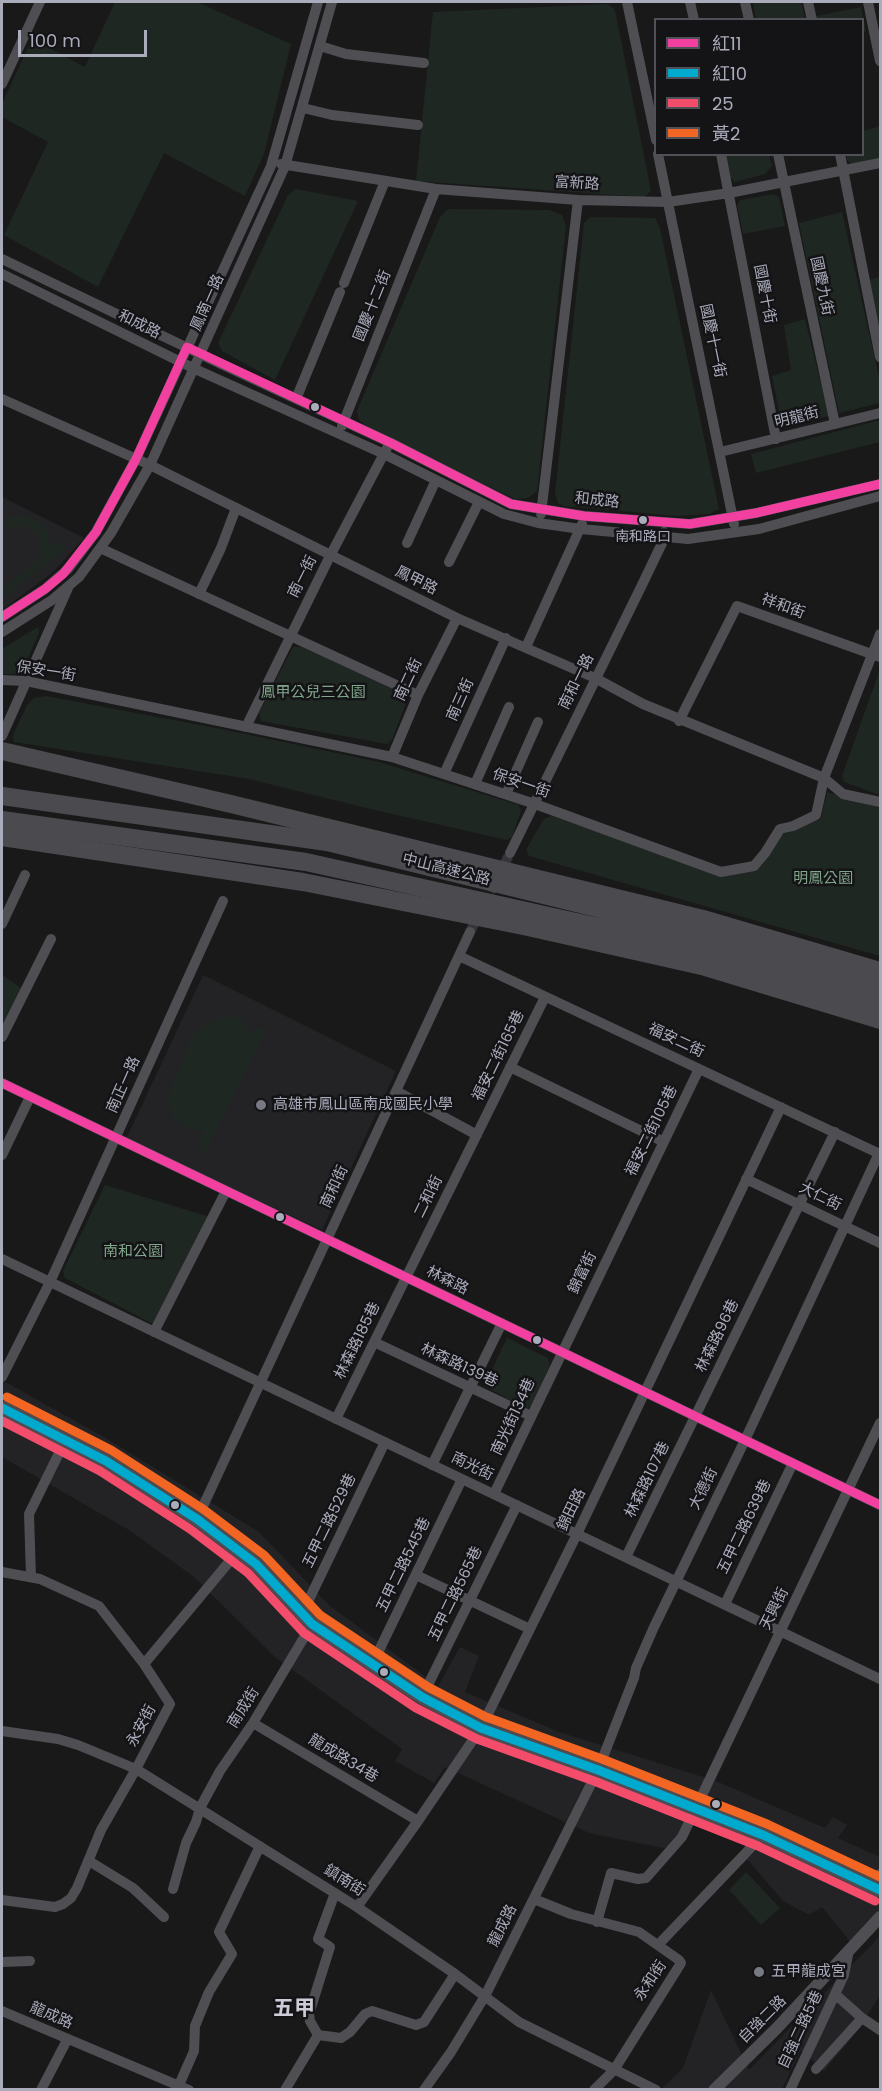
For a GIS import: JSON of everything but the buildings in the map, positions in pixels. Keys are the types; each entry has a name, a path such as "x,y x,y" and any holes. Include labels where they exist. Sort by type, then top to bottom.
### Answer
{"highway":[{"path":"2,752 243,807 703,919 880,971"},
{"name":"中山高速公路","path":"2,796 327,842 703,934 880,987"},
{"name":"中山高速公路","path":"2,820 306,862 702,950 880,1003"},
{"path":"2,837 303,882 528,927 706,967"},
{"path":"385,855 433,859 703,919"},
{"path":"360,874 460,907 706,967 880,1020"}],"main road":[{"path":"2,1408 106,1461 197,1519 256,1564 307,1619 422,1697 481,1728 598,1770 763,1835 878,1884"}],"street":[{"path":"2,84 40,2"},
{"name":"鳳南一路","path":"2,617 68,569 96,532 136,459 272,160 318,2"},
{"name":"鳳南一路","path":"2,632 52,600 79,577 100,548 150,465 285,166 332,2"},
{"path":"627,2 654,130"},
{"path":"690,2 694,18"},
{"path":"745,2 749,18"},
{"path":"808,2 812,18"},
{"path":"868,2 880,61"},
{"path":"320,46 346,54 424,63"},
{"path":"303,108 332,115 418,125"},
{"name":"國慶十一街","path":"658,156 735,533"},
{"name":"國慶十街","path":"721,156 776,439"},
{"name":"國慶九街","path":"778,156 835,424"},
{"path":"840,156 880,357"},
{"name":"富新路","path":"272,160 285,166 436,189 578,200 668,202 729,193 880,163"},
{"path":"296,399 385,181"},
{"name":"國慶十二街","path":"339,434 436,189"},
{"path":"538,523 542,510 578,200"},
{"name":"和成路","path":"2,259 390,443 511,504 584,516 690,524 733,517 880,484"},
{"name":"和成路","path":"2,274 195,369 384,454 504,514 538,523 688,539 759,529 880,496"},
{"name":"鳳甲路","path":"2,399 150,465 457,618 595,678 679,721 824,778 843,794 880,802"},
{"name":"明龍街","path":"720,452 880,413"},
{"name":"南一街","path":"246,727 330,556 390,443"},
{"path":"407,543 436,480"},
{"path":"449,562 479,502"},
{"path":"199,594 221,548 236,508"},
{"path":"526,647 581,529 584,516"},
{"path":"663,523 665,537"},
{"name":"南和一路","path":"510,853 665,537"},
{"path":"100,548 418,695"},
{"path":"2,736 68,587 57,579"},
{"name":"祥和街","path":"679,721 736,606 877,657"},
{"name":"南二街","path":"392,757 418,695 457,618"},
{"name":"保安一街","path":"2,680 26,681 392,757 535,804 721,873 754,866 780,828 793,826 816,815 824,778 877,657 880,634"},
{"name":"南三街","path":"444,774 506,638"},
{"path":"475,784 510,707"},
{"path":"506,794 538,722"},
{"path":"2,924 25,874"},
{"name":"南正一路","path":"2,1377 50,1282 117,1138 223,901"},
{"name":"南和街","path":"197,1519 470,932"},
{"path":"2,1037 51,939"},
{"name":"福安二街","path":"459,956 880,1153"},
{"name":"福安二街165巷","path":"478,1132 545,997"},
{"path":"510,1067 664,1142"},
{"name":"福安二街105巷","path":"632,1207 699,1069"},
{"name":"林森路","path":"2,1083 880,1505"},
{"path":"396,1091 478,1132"},
{"path":"2,1155 30,1097"},
{"name":"錦田路","path":"357,1907 481,1728 577,1534 781,1107"},
{"name":"二和街","path":"406,1277 478,1132"},
{"name":"林森路96巷","path":"696,1416 835,1132"},
{"name":"大德街","path":"598,1770 636,1668 880,1153"},
{"name":"大仁街","path":"746,1179 880,1243"},
{"path":"154,1332 225,1191"},
{"name":"錦富街","path":"562,1352 632,1207"},
{"name":"南光街","path":"2,1259 880,1679"},
{"name":"林森路185巷","path":"336,1419 406,1277"},
{"path":"432,1465 502,1323"},
{"name":"林森路139巷","path":"374,1342 531,1416"},
{"name":"南光街134巷","path":"494,1494 562,1352"},
{"name":"林森路107巷","path":"626,1557 696,1416"},
{"name":"天興街","path":"597,1922 611,1873 638,1879 646,1878 678,1842 696,1809 880,1423"},
{"path":"31,1577 29,1514 65,1441"},
{"name":"五甲二路529巷","path":"307,1619 385,1442"},
{"name":"五甲二路639巷","path":"725,1604 793,1463"},
{"name":"五甲二路545巷","path":"372,1665 462,1479"},
{"name":"五甲二路565巷","path":"422,1697 517,1505"},
{"path":"144,1664 239,1550"},
{"name":"永安街","path":"2,1572 31,1577 99,1606 144,1664 170,1704 101,1830 71,1898 63,1905 55,1907 2,1900"},
{"path":"416,1575 530,1629"},
{"name":"南成街","path":"173,1889 186,1844 200,1808 220,1771 253,1723 307,1619"},
{"name":"龍成路34巷","path":"253,1723 418,1821"},
{"name":"鎮南街","path":"2,1731 58,1739 136,1769 357,1907 455,1974 519,2022 656,2090"},
{"name":"龍成路","path":"424,2090 451,2052 485,1996 598,1770"},
{"path":"658,1945 763,1835"},
{"path":"184,2087 194,2051 195,2026 209,1992 232,1954 219,1932 260,1846"},
{"path":"89,1861 133,1888 164,1917"},
{"path":"318,2035 310,2021 309,2013 330,1947 318,1939 335,1893"},
{"name":"永和街","path":"534,1899 597,1922 639,1932 679,1960 680,1966 614,2070 594,2090"},
{"name":"自強二路","path":"714,2090 777,2028 880,1917"},
{"name":"自強二路5巷","path":"790,2090 844,1975 849,1950"},
{"path":"2,1962 30,1961"},
{"path":"318,2035 341,2038 350,2032 365,2014 372,2011 416,2025 424,2022 455,1974"},
{"path":"835,1994 862,2018 880,2030"},
{"name":"龍成路","path":"2,2012 184,2087"},
{"path":"816,2069 862,2018"},
{"path":"285,2090 318,2035"},
{"path":"41,2090 67,2040"}],"shaded area":[{"path":"2,497 84,538 52,573 2,610"},
{"name":"高雄市鳳山區南成國民小學","path":"203,975 396,1071 322,1230 126,1139"},
{"path":"2,1380 104,1437 259,1532 329,1605 438,1686 460,1647 479,1656 465,1692 559,1732 716,1781 825,1828 833,1817 847,1825 838,1838 880,1857 880,1919 852,1944 822,1907 809,1915 783,1901 747,1859 767,1841 691,1811 678,1840 668,1849 589,1833 445,1767 434,1783 395,1761 402,1749 276,1658 194,1577 129,1530 2,1457"},
{"path":"880,1936 880,1995 859,2029 824,2071 801,2050 782,2089 661,2090 683,2068 711,1990 749,2070"}],"green space":[{"path":"115,2 197,2 291,44 264,154 245,196 164,153 98,287 4,235 48,142 2,117 2,104 32,39 85,67"},
{"path":"755,2 801,2 805,18 756,18 753,4"},
{"path":"608,4 615,10 651,191 644,197 416,181 433,12"},
{"path":"861,7 863,18 817,18 816,16"},
{"path":"880,126 880,159 853,165 846,156 864,156 864,131"},
{"path":"724,156 769,156 772,166 765,174 735,182 729,176"},
{"path":"296,189 358,201 275,380 222,351 218,343 288,195"},
{"path":"773,194 779,197 785,226 743,234 737,206 740,200"},
{"path":"448,209 549,210 562,215 566,226 537,491 528,498 515,499 370,429 359,420 357,411 440,217"},
{"path":"842,212 880,382 880,403 839,413 799,223"},
{"path":"590,217 655,218 660,228 719,509 709,514 677,516 564,506 558,503 555,493 584,223"},
{"path":"880,277 880,339 869,280"},
{"path":"805,319 829,416 782,427 772,376 791,370 784,325"},
{"path":"880,420 880,442 756,473 751,454"},
{"path":"20,514 34,518 46,527 51,548 60,542 67,549 2,599 2,588 34,563 39,554 40,543 36,534 29,528 16,526 2,534 2,523 9,517"},
{"path":"36,628 39,629 39,633 23,669 18,674 2,674 2,649"},
{"name":"鳳甲公兒三公園","path":"293,647 302,647 406,693 407,700 392,740 387,744 261,721 259,713"},
{"path":"880,669 880,795 844,782 842,776"},
{"path":"46,696 379,762 519,805 521,811 512,837 507,840 249,779 14,742 13,735 27,705 34,698"},
{"name":"明鳳公園","path":"827,792 880,808 880,956 529,856 526,850 543,820 551,816 730,876 756,867 781,835 821,819"},
{"path":"2,975 21,988 2,1028"},
{"path":"225,1015 241,1019 253,1034 258,1026 266,1031 205,1153 196,1148 205,1130 191,1130 180,1124 173,1117 167,1099 192,1037 206,1024"},
{"name":"南和公園","path":"105,1185 210,1217 153,1324 65,1278 63,1271"},
{"path":"507,1338 548,1358 550,1365 532,1405 527,1409 484,1386"},
{"path":"746,1872 780,1908 761,1925 729,1890"}],"tunnel":[{"path":"470,932 510,853"}],"transit line":[{"name":"紅11","path":"2,617 45,589 63,574 96,532 136,459 187,347 391,443 511,504 584,516 690,524 756,513 880,484"},
{"name":"紅11","path":"2,1083 880,1505"},
{"name":"黃2","path":"7,1397 111,1450 203,1509 264,1555 320,1615 428,1687 486,1717 602,1759 767,1824 880,1877"},
{"name":"紅10","path":"2,1408 106,1461 197,1519 256,1564 312,1624 422,1697 481,1728 598,1770 763,1835 880,1890"},
{"name":"25","path":"2,1421 100,1471 190,1529 248,1573 304,1633 416,1708 477,1739 594,1781 758,1846 875,1901"}],"place":[{"name":"南和路口","path":"643,520"},
{"name":"高雄市鳳山區南成國民小學","path":"261,1105"},
{"name":"五甲龍成宮","path":"759,1972"}],"district":[{"name":"五甲","path":"294,2010"}]}
